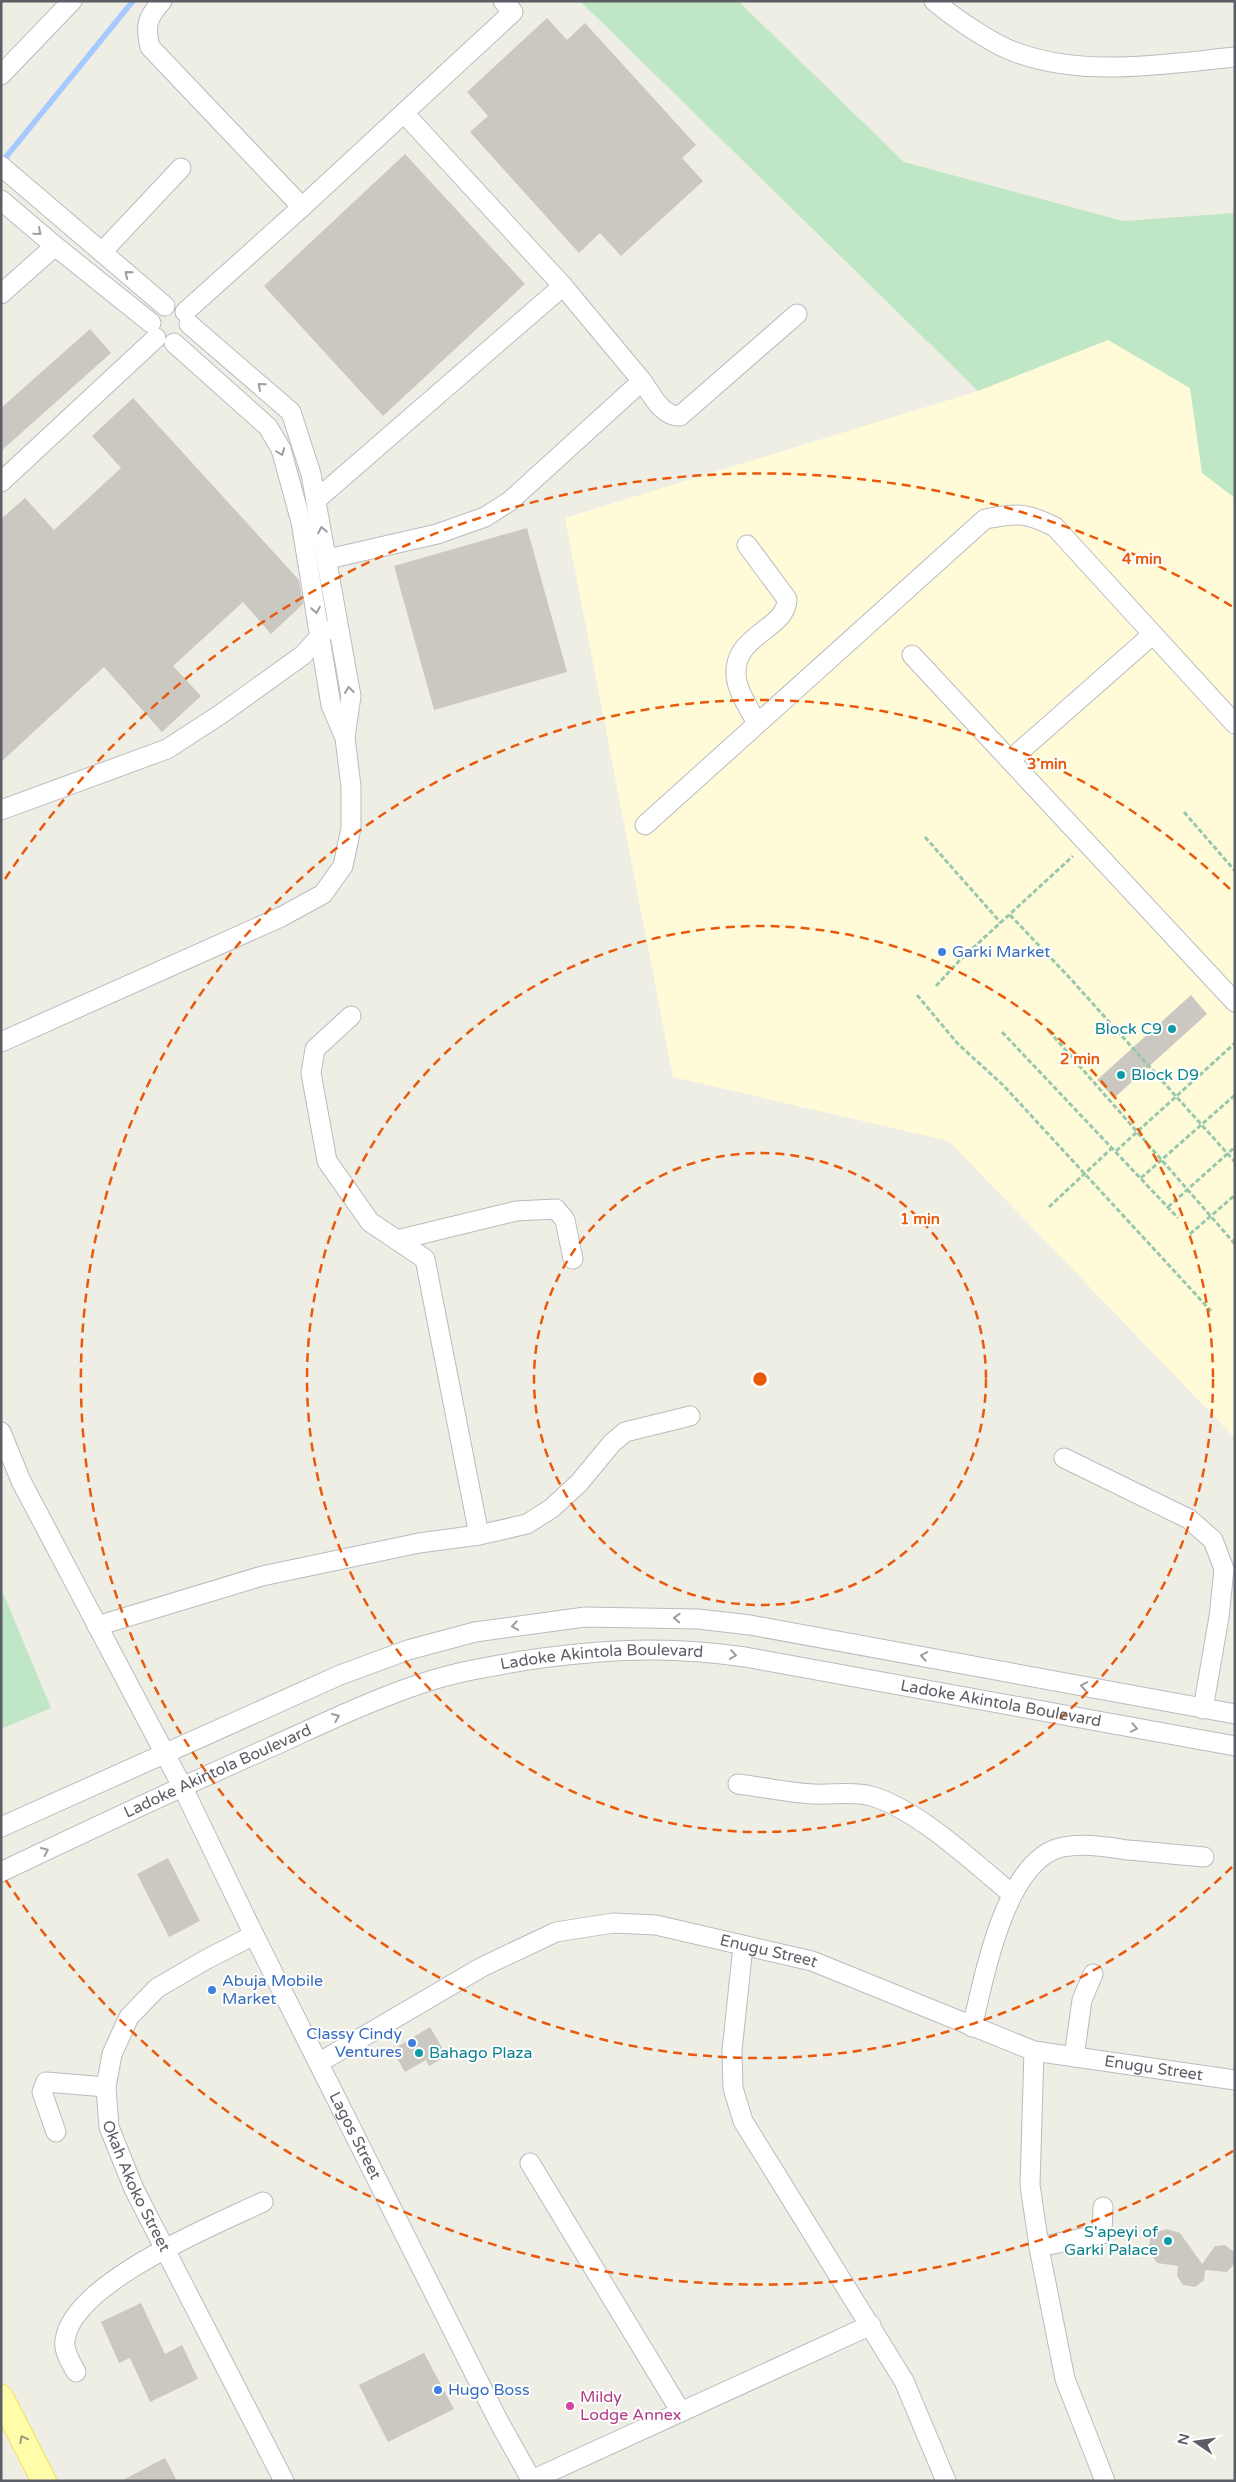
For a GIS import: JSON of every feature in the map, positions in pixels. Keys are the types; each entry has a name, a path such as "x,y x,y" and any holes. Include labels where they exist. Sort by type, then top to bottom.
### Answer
{"main road":[{"path":"1,2396 44,2481"}],"street":[{"path":"1,75 72,1"},
{"path":"162,1 150,14 147,31 150,47 302,207"},
{"path":"1,200 153,330 161,342 174,343 185,336 187,318 302,207 513,12 503,1"},
{"path":"934,1 949,14 1014,52 1054,62 1102,67 1235,57"},
{"path":"404,113 563,286 666,412 672,416 680,416 797,314"},
{"path":"1,166 166,306"},
{"path":"102,252 181,168"},
{"path":"1,294 55,246"},
{"path":"316,500 563,286"},
{"path":"1,482 153,330 158,309 173,306 291,412 301,440 316,500 328,558 351,696 345,738 351,786 351,828 343,866 323,894 281,917 1,1042"},
{"path":"174,343 268,427 281,449 301,522 331,705 345,738"},
{"path":"328,558 437,534 485,517 510,501 642,381"},
{"path":"645,825 985,519 1012,514 1032,515 1055,527 1235,724"},
{"path":"747,546 787,599 786,608 779,618 753,638 740,654 736,670 737,684 757,724"},
{"path":"1,810 168,750 303,655 337,619"},
{"path":"1010,760 1152,635"},
{"path":"912,655 1235,1002"},
{"path":"351,1016 315,1049 311,1073 327,1161 370,1222 425,1259 478,1534"},
{"path":"397,1240 516,1211 556,1209 565,1220 573,1259"},
{"path":"97,1626 262,1576 419,1542 478,1534 527,1524 552,1508 579,1483 612,1443 624,1432 690,1416"},
{"name":"Lagos Street","path":"1,1432 21,1481 182,1786 254,1935 320,2062 500,2424 532,2481"},
{"path":"1064,1458 1189,1519 1213,1540 1224,1569 1219,1617 1203,1709"},
{"name":"Ladoke Akintola Boulevard","path":"1,1827 340,1675 408,1650 475,1632 585,1617 698,1619 750,1625 1235,1714"},
{"name":"Ladoke Akintola Boulevard","path":"1,1872 182,1786 358,1708 421,1683 485,1667 586,1652 640,1648 698,1650 1235,1746"},
{"path":"738,1784 813,1794 845,1793 870,1796 894,1805 927,1826 1012,1894"},
{"path":"972,2027 994,1940 1012,1894 1036,1862 1049,1851 1063,1847 1093,1845 1204,1857"},
{"name":"Enugu Street","path":"320,2062 482,1967 556,1932 613,1922 656,1925 812,1961 1034,2051 1235,2080"},
{"name":"Okah Akoko Street","path":"254,1935 157,1988 130,2017 112,2054 106,2087 109,2127 134,2188 284,2481"},
{"path":"743,1946 732,2050 732,2088 743,2121 904,2381 946,2481"},
{"path":"1074,2057 1082,2000 1093,1974"},
{"path":"1034,2051 1030,2185 1039,2247 1066,2379 1105,2481"},
{"path":"56,2132 42,2092 46,2082 106,2087"},
{"path":"530,2163 681,2412"},
{"path":"76,2372 64,2341 71,2322 98,2294 133,2268 164,2249 263,2202"},
{"path":"1039,2247 1102,2234 1103,2207"},
{"path":"532,2481 870,2325"}],"path":[{"path":"1184,812 1235,871"},
{"path":"925,837 1001,923"},
{"path":"936,986 961,959 1086,843"},
{"path":"1010,915 1068,976 1235,1162"},
{"path":"918,995 958,1044 1003,1086 1211,1311"},
{"path":"1049,1031 1234,1241"},
{"path":"1002,1032 1116,1150 1178,1218"},
{"path":"1116,1150 1235,1043"},
{"path":"1141,1178 1235,1095"},
{"path":"1168,1207 1235,1146"},
{"path":"1049,1207 1113,1147"},
{"path":"1190,1234 1235,1195"}],"shaded area":[{"name":"Garki Market","path":"1108,340 1190,388 1202,473 1235,498 1235,1438 949,1141 673,1077 565,518 978,391"}],"green space":[{"path":"580,1 738,1 904,162 1123,221 1235,213 1235,498 1202,473 1190,388 1108,340 978,391"},
{"path":"1,1588 51,1708 1,1729"}],"building":[{"path":"547,18 567,40 585,23 696,145 682,158 703,181 621,256 600,233 579,253 470,132 488,116 467,92"},
{"path":"405,154 525,284 383,416 264,286"},
{"path":"90,329 111,353 1,451 1,408"},
{"path":"133,398 299,580 303,604 271,634 243,602 173,666 201,696 162,732 104,667 1,762 1,519 25,498 54,530 121,468 92,436"},
{"path":"527,528 567,672 434,710 394,566"},
{"path":"1191,995 1207,1014 1114,1098 1097,1080"},
{"path":"168,1858 200,1921 169,1937 137,1874"},
{"name":"Bahago Plaza","path":"430,2027 447,2056 429,2066 426,2060 405,2072 392,2050"},
{"path":"1167,2229 1180,2233 1202,2264 1215,2246 1225,2245 1234,2252 1234,2264 1227,2272 1205,2270 1204,2280 1195,2287 1183,2285 1177,2276 1178,2266 1157,2263 1148,2249 1152,2233"},
{"path":"141,2303 165,2354 182,2345 198,2379 150,2402 130,2358 119,2363 101,2322"},
{"path":"424,2353 454,2409 388,2442 359,2385"},
{"path":"165,2458 177,2481 121,2481"}],"waterway":[{"path":"6,157 133,1"}],"place":[{"name":"Garki Market","path":"942,952"},
{"name":"Block C9","path":"1172,1029"},
{"name":"Block D9","path":"1121,1075"},
{"name":"Abuja Mobile Market","path":"212,1990"},
{"name":"Classy Cindy Ventures","path":"412,2043"},
{"name":"Bahago Plaza","path":"419,2053"},
{"name":"S'apeyi of Garki Palace","path":"1168,2241"},
{"name":"Hugo Boss","path":"438,2390"},
{"name":"Mildy Lodge Annex","path":"570,2406"}]}
